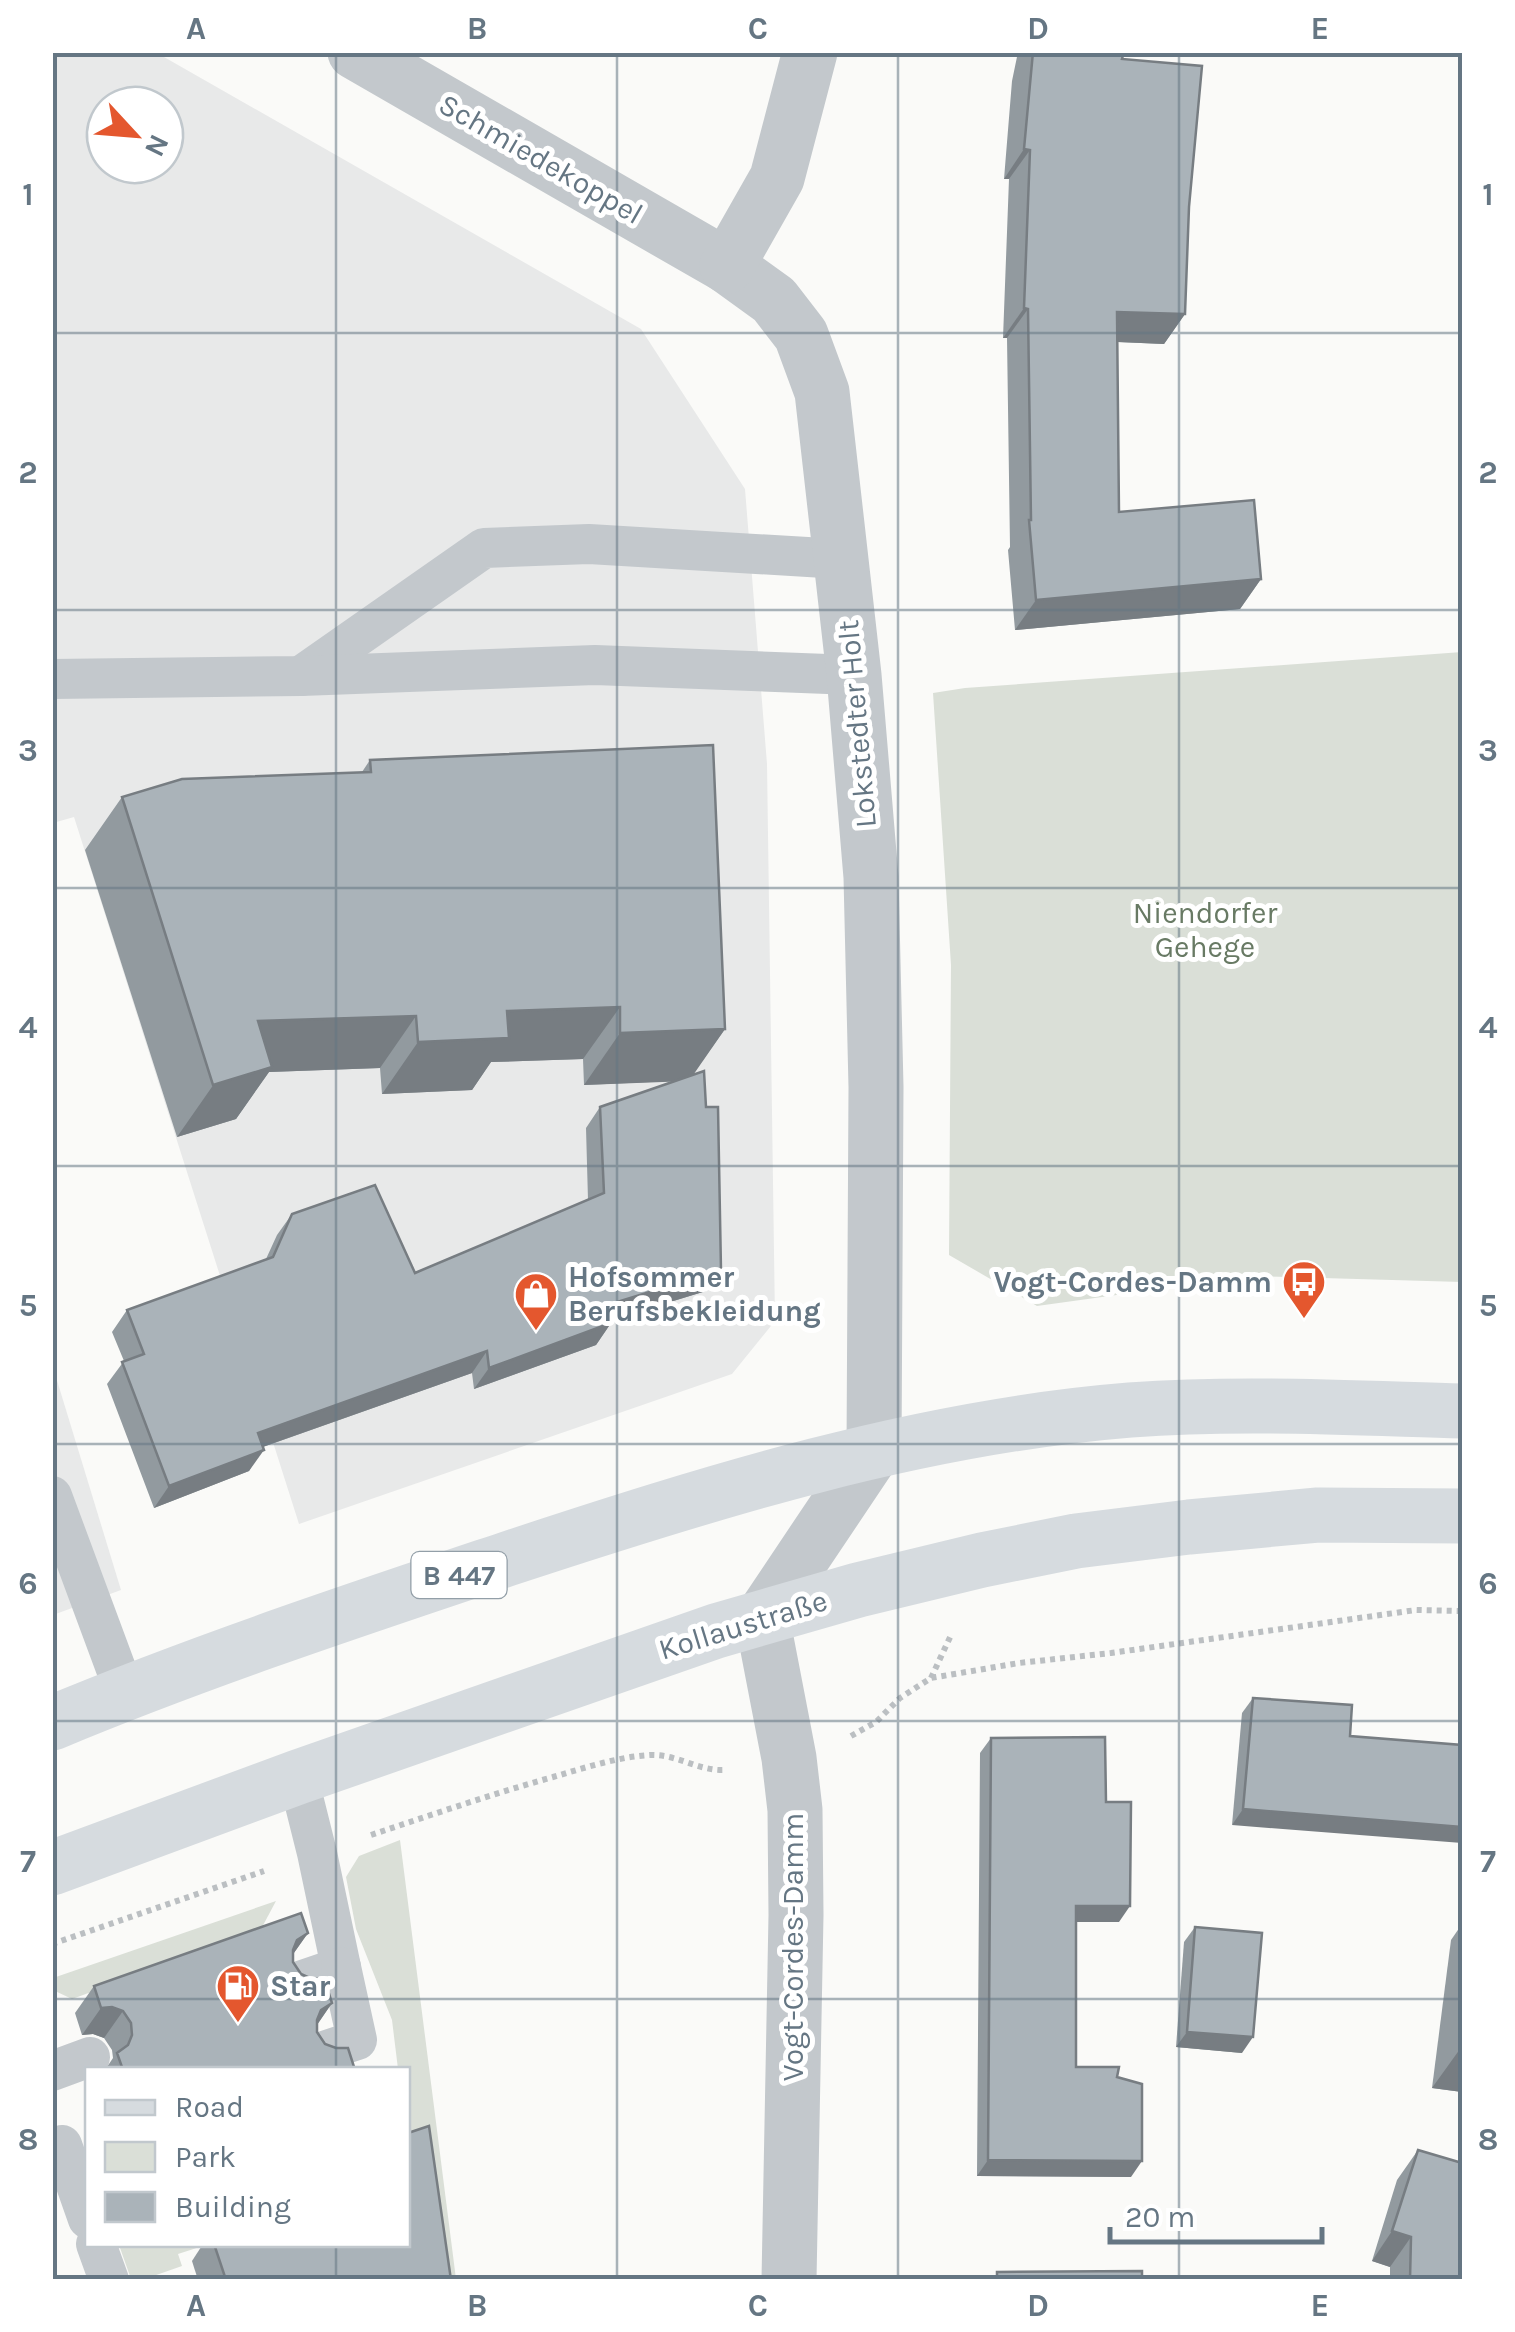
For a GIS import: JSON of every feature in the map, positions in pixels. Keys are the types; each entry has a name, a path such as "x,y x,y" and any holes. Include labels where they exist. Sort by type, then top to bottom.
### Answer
{"main road":[{"name":"B 447","path":"52,1723 125,1693 430,1585 615,1524 928,1439 1129,1410 1221,1406 1462,1412"},
{"name":"Kollaustraße","path":"52,1868 716,1631 858,1590 1076,1541 1189,1527 1318,1515 1462,1516"}],"street":[{"name":"Schmiedekoppel","path":"356,52 727,266"},
{"path":"727,266 776,178 810,52"},
{"name":"Lokstedter Holt","path":"727,266 774,300 801,335 822,392 854,676 871,877 876,1087 874,1451"},
{"path":"762,1618 874,1451"},
{"name":"Vogt-Cordes-Damm","path":"762,1618 796,1810 789,2280"}],"lane":[{"path":"301,676 484,548 589,544 841,559"},
{"path":"52,679 301,676 594,665 854,676"},
{"path":"56,1520 125,1693"},
{"path":"298,1778 341,1966 347,2054"},
{"path":"298,1982 341,1966"},
{"path":"52,2071 90,2058"},
{"path":"67,2133 85,2207"},
{"path":"97,2247 108,2280"}],"shaded area":[{"path":"53,53 157,53 641,329 745,489 767,764 775,1321 732,1374 299,1524 74,817 53,823"},
{"path":"52,1364 121,1590 53,1615 52,1615"}],"green space":[{"name":"Niendorfer Gehege","path":"1462,652 1462,1282 1254,1276 1037,1306 949,1255 951,965 933,693"},
{"path":"400,1840 456,2279 428,2279 410,2149 410,2067 398,2067 392,2020 356,1929 346,1877 359,1856"},
{"path":"276,1901 260,1931 72,1999 53,1990 53,1978"},
{"path":"120,2247 200,2247 178,2254 182,2266 142,2280 131,2279"}],"building":[{"path":"1033,52 1124,52 1122,59 1202,66 1189,207 1185,314 1117,312 1119,512 1254,500 1261,579 1036,600 1029,520 1028,309 1024,308 1030,150 1024,149"},
{"path":"713,745 725,1029 620,1033 620,1007 507,1011 509,1038 418,1042 416,1016 258,1021 272,1067 213,1085 122,797 182,779 371,772 370,760"},
{"path":"704,1071 706,1107 718,1107 721,1270 607,1305 611,1323 489,1368 487,1351 258,1433 264,1450 169,1486 122,1362 144,1354 127,1310 273,1257 292,1214 375,1185 415,1273 604,1193 600,1107"},
{"path":"1253,1698 1352,1705 1350,1736 1462,1745 1462,1827 1243,1809"},
{"path":"1105,1737 1106,1802 1131,1802 1130,1906 1076,1906 1076,2067 1119,2067 1117,2077 1142,2084 1142,2161 988,2160 991,1738"},
{"path":"301,1913 308,1933 297,1940 293,1962 301,1974 312,1979 324,1978 332,2003 321,2010 317,2032 325,2044 348,2048 354,2067 122,2067 117,2053 128,2045 131,2023 123,2011 101,2008 94,1986"},
{"path":"1195,1927 1262,1933 1253,2037 1187,2032"},
{"path":"429,2126 451,2280 226,2280 215,2247 410,2247 410,2132"},
{"path":"1418,2150 1462,2163 1462,2280 1410,2280 1411,2237 1392,2231"},
{"path":"1142,2271 1142,2280 997,2280 997,2272"}],"place":[{"name":"Vogt-Cordes-Damm","path":"1304,1320"},
{"name":"Hofsommer Berufsbekleidung","path":"536,1332"},
{"name":"Star","path":"238,2024"}]}
